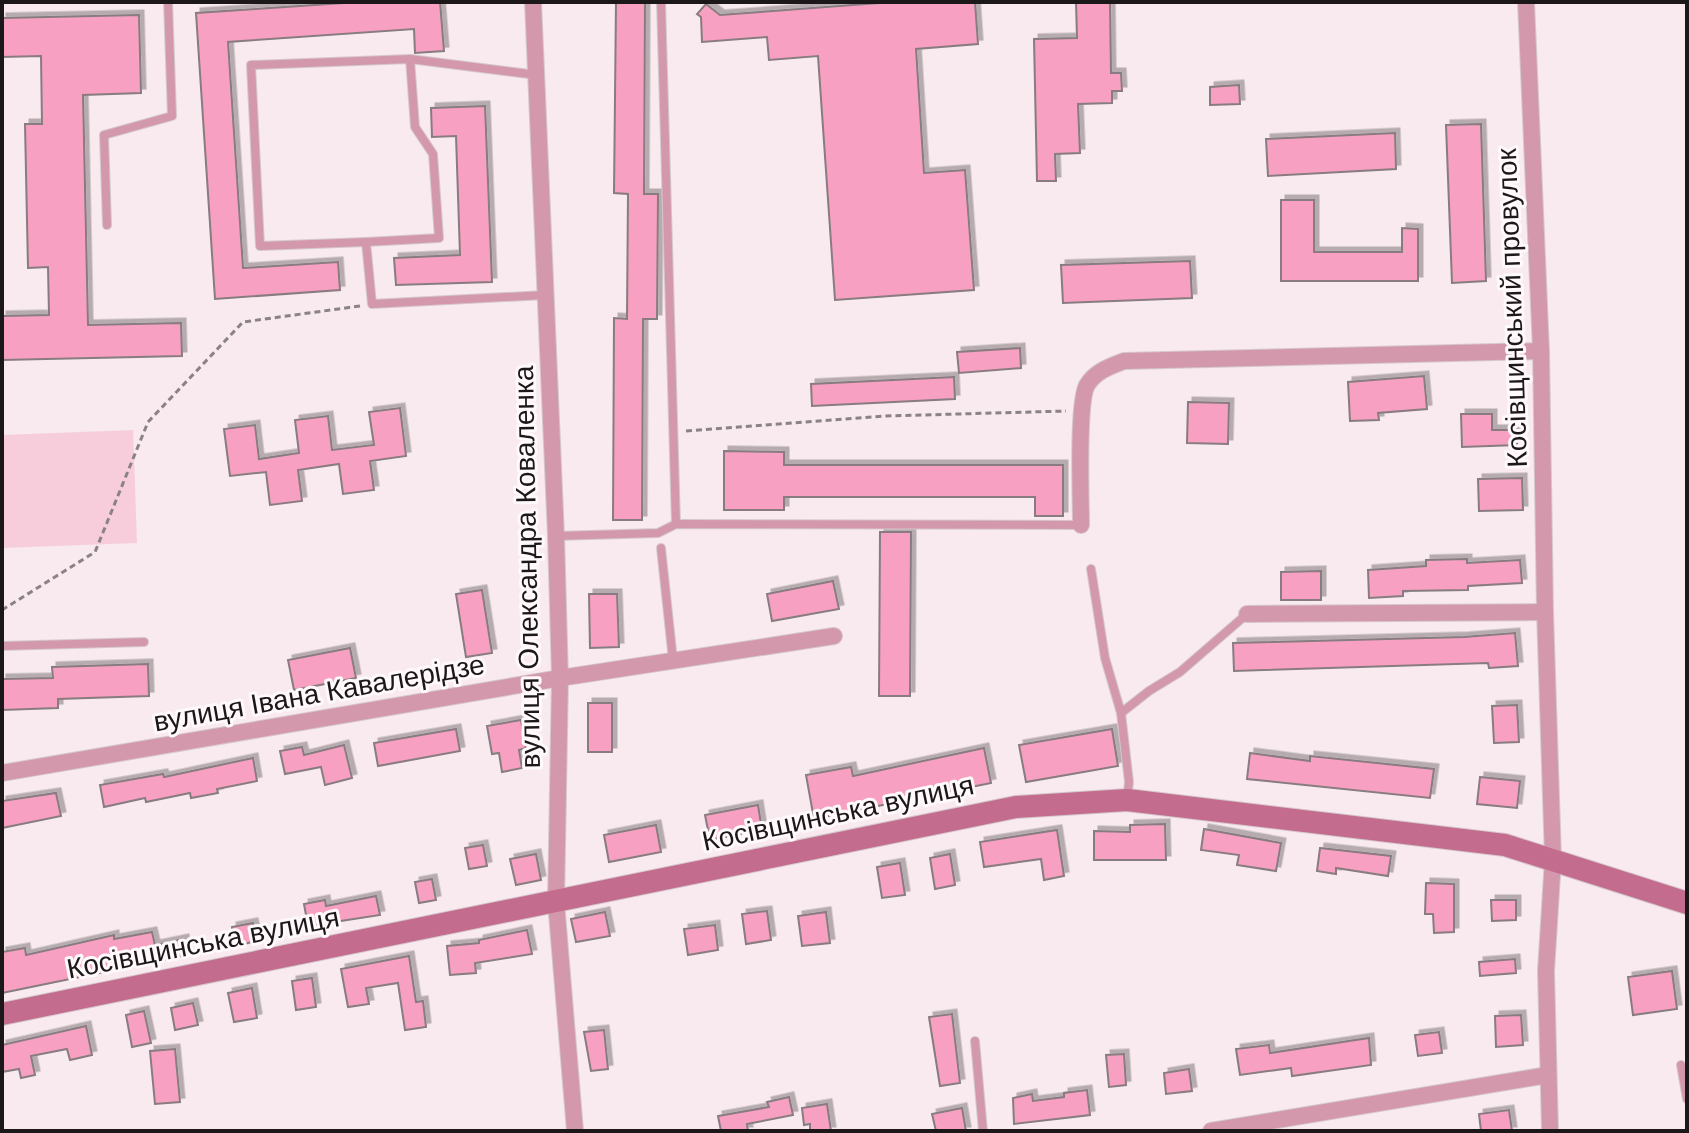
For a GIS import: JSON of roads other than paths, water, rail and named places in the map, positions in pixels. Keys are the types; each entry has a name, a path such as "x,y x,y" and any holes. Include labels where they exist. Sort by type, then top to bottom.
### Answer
{"street":[{"name":"вулиця Олександра Коваленка","path":"533,2 560,678 556,902 575,1131"},
{"name":"Косівщинський провулок","path":"1526,2 1541,351 1553,859 1546,971 1550,1131"},
{"path":"1081,525 1082,410 1086,388 1099,371 1124,361 1541,351"},
{"path":"1247,614 1545,612"},
{"name":"вулиця Івана Кавалерідзе","path":"2,773 560,678 834,636"},
{"name":"Косівщинська вулиця","path":"2,1014 1016,807 1127,800 1505,845 1687,903"},
{"path":"1211,1131 1548,1075"}],"lane":[{"path":"107,225 104,135 172,116 168,2"},
{"path":"661,2 676,524"},
{"path":"410,59 415,127 433,154 439,238 260,246 251,65 410,59 537,75"},
{"path":"366,242 372,304 547,295"},
{"path":"556,536 658,533 676,524 1081,525"},
{"path":"661,548 673,660"},
{"path":"1091,569 1105,658 1121,713 1129,782 1127,800"},
{"path":"1121,713 1180,672 1247,614"},
{"path":"2,646 144,642"},
{"path":"975,1041 983,1131"},
{"path":"1681,1065 1687,1099"}]}
